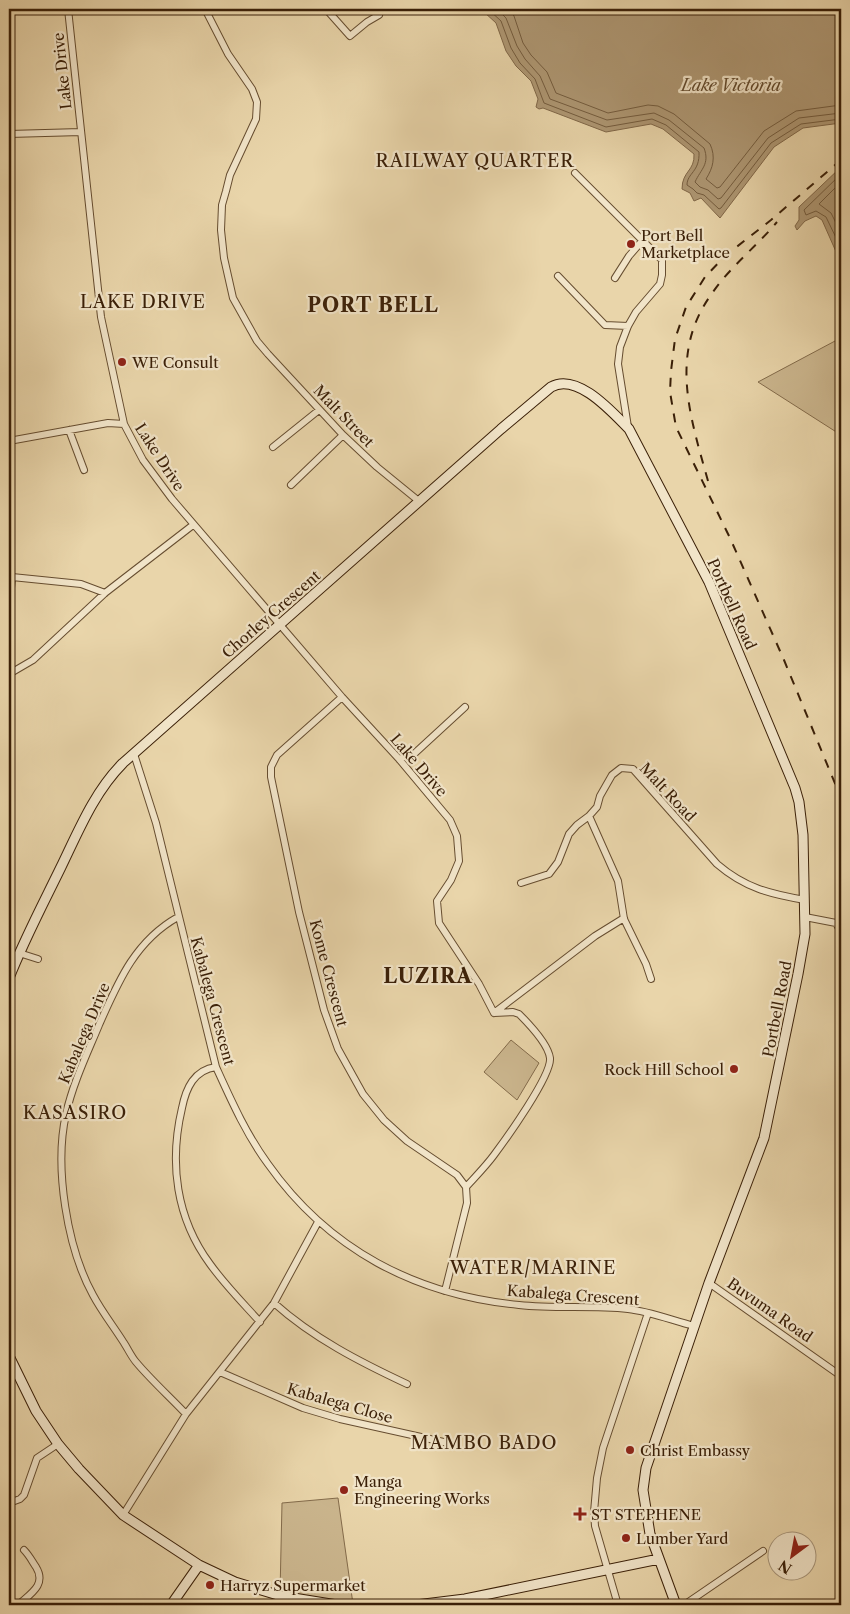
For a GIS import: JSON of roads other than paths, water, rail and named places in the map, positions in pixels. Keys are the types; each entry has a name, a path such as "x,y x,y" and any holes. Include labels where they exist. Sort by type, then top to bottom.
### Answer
{"main road":[{"name":"Chorley Crescent","path":"9,978 94,801 111,776 280,624 551,387 566,383 580,387 609,409 629,429"},
{"name":"Portbell Road","path":"629,429 709,582 795,788 804,835 804,934 798,974 764,1138 709,1283 646,1468 643,1490 645,1512 650,1534 676,1605"},
{"path":"9,1356 36,1411 58,1444 123,1515 199,1565 235,1582 281,1596 337,1605"},
{"path":"416,1605 466,1602 659,1559"},
{"path":"171,1605 199,1565"}],"street":[{"name":"Lake Drive","path":"68,9 101,317 124,424 143,460 172,499 450,820 457,836 459,861 451,880 438,898 439,923 479,984 494,1013"},
{"name":"Malt Street","path":"205,9 228,54 252,89 257,102 256,119 230,175 222,205 221,218 224,253 234,298 257,341 319,410 377,467 420,502"},
{"path":"326,9 350,36 379,15"},
{"path":"9,134 81,132"},
{"path":"575,173 662,260 663,270 660,284 636,312 620,347 618,364 629,429"},
{"path":"615,278 629,256 642,241"},
{"path":"558,276 605,325 628,326"},
{"path":"273,447 319,410"},
{"path":"9,441 108,423 124,424"},
{"path":"69,430 84,470"},
{"path":"291,485 343,435"},
{"path":"9,674 33,660 105,593 193,524"},
{"path":"9,610 12,577 80,584 105,593"},
{"name":"Kome Crescent","path":"342,697 277,755 271,768 271,777 299,912 324,1010 334,1040 362,1094 384,1120 408,1141 457,1174 466,1187"},
{"path":"399,759 415,753 449,724 465,707"},
{"name":"Kabalega Crescent","path":"134,754 156,823 216,1067 232,1104 259,1150 286,1187 318,1222 332,1234 378,1264 414,1281 445,1291 518,1305 631,1309 694,1326"},
{"name":"Malt Road","path":"522,883 549,874 558,862 569,834 577,824 589,816 597,807 600,796 612,775 621,768 632,769 717,864 727,872 761,891 805,900"},
{"path":"589,816 615,874 624,918 651,979"},
{"name":"Kabalega Drive","path":"178,917 156,931 140,948 128,964 108,1005 71,1097 63,1131 61,1171 64,1199 76,1252 92,1294 135,1362 186,1414"},
{"path":"805,917 836,923 841,932"},
{"path":"494,1013 595,936 624,918"},
{"path":"20,953 38,959"},
{"path":"445,1291 467,1203 466,1187 494,1155 522,1114 537,1089 550,1061 546,1046 519,1014 516,1012 494,1013"},
{"path":"216,1067 206,1069 195,1076 183,1103 176,1145 176,1185 195,1241 226,1284 260,1322"},
{"path":"123,1515 186,1414 274,1303 318,1222"},
{"name":"Buvuma Road","path":"709,1283 841,1376"},
{"path":"274,1303 287,1315 340,1351 407,1384"},
{"path":"618,1605 595,1526 596,1478 603,1448 648,1314"},
{"name":"Kabalega Close","path":"220,1372 303,1408 340,1419 457,1445"},
{"path":"9,1504 24,1495 37,1458 58,1444"},
{"path":"18,1605 34,1590 39,1582 40,1573 24,1550"},
{"path":"684,1605 764,1551"}],"water":[{"name":"Lake Victoria","path":"454,9 841,9 841,123 803,128 774,147 720,218 701,198 694,201 690,193 682,189 684,178 693,164 694,154 663,129 651,124 606,132 543,108 539,109 536,107 538,99 531,81 516,66 506,51 496,23 484,12 459,13"},
{"path":"841,167 841,263 822,220 816,216 805,221 797,230 795,226 799,220 799,207"}],"railway":[{"path":"841,160 771,220 725,256 705,277 686,307 675,339 670,392 676,427 730,538 784,660 841,798"},
{"path":"708,481 695,432 687,385 687,361 691,338 699,315 713,292 728,273 777,222"}],"place":[{"name":"Port Bell Marketplace","path":"631,244"},
{"name":"WE Consult","path":"122,362"},
{"name":"Rock Hill School","path":"734,1069"},
{"name":"Christ Embassy","path":"630,1450"},
{"name":"Manga Engineering Works","path":"344,1490"},
{"name":"ST STEPHENE","path":"580,1514"},
{"name":"Lumber Yard","path":"626,1538"},
{"name":"Harryz Supermarket","path":"210,1585"}],"district":[{"name":"RAILWAY QUARTER","path":"475,161"},
{"name":"LAKE DRIVE","path":"143,302"},
{"name":"PORT BELL","path":"373,305"},
{"name":"LUZIRA","path":"428,976"},
{"name":"KASASIRO","path":"75,1113"},
{"name":"WATER/MARINE","path":"533,1268"},
{"name":"MAMBO BADO","path":"484,1443"}]}
